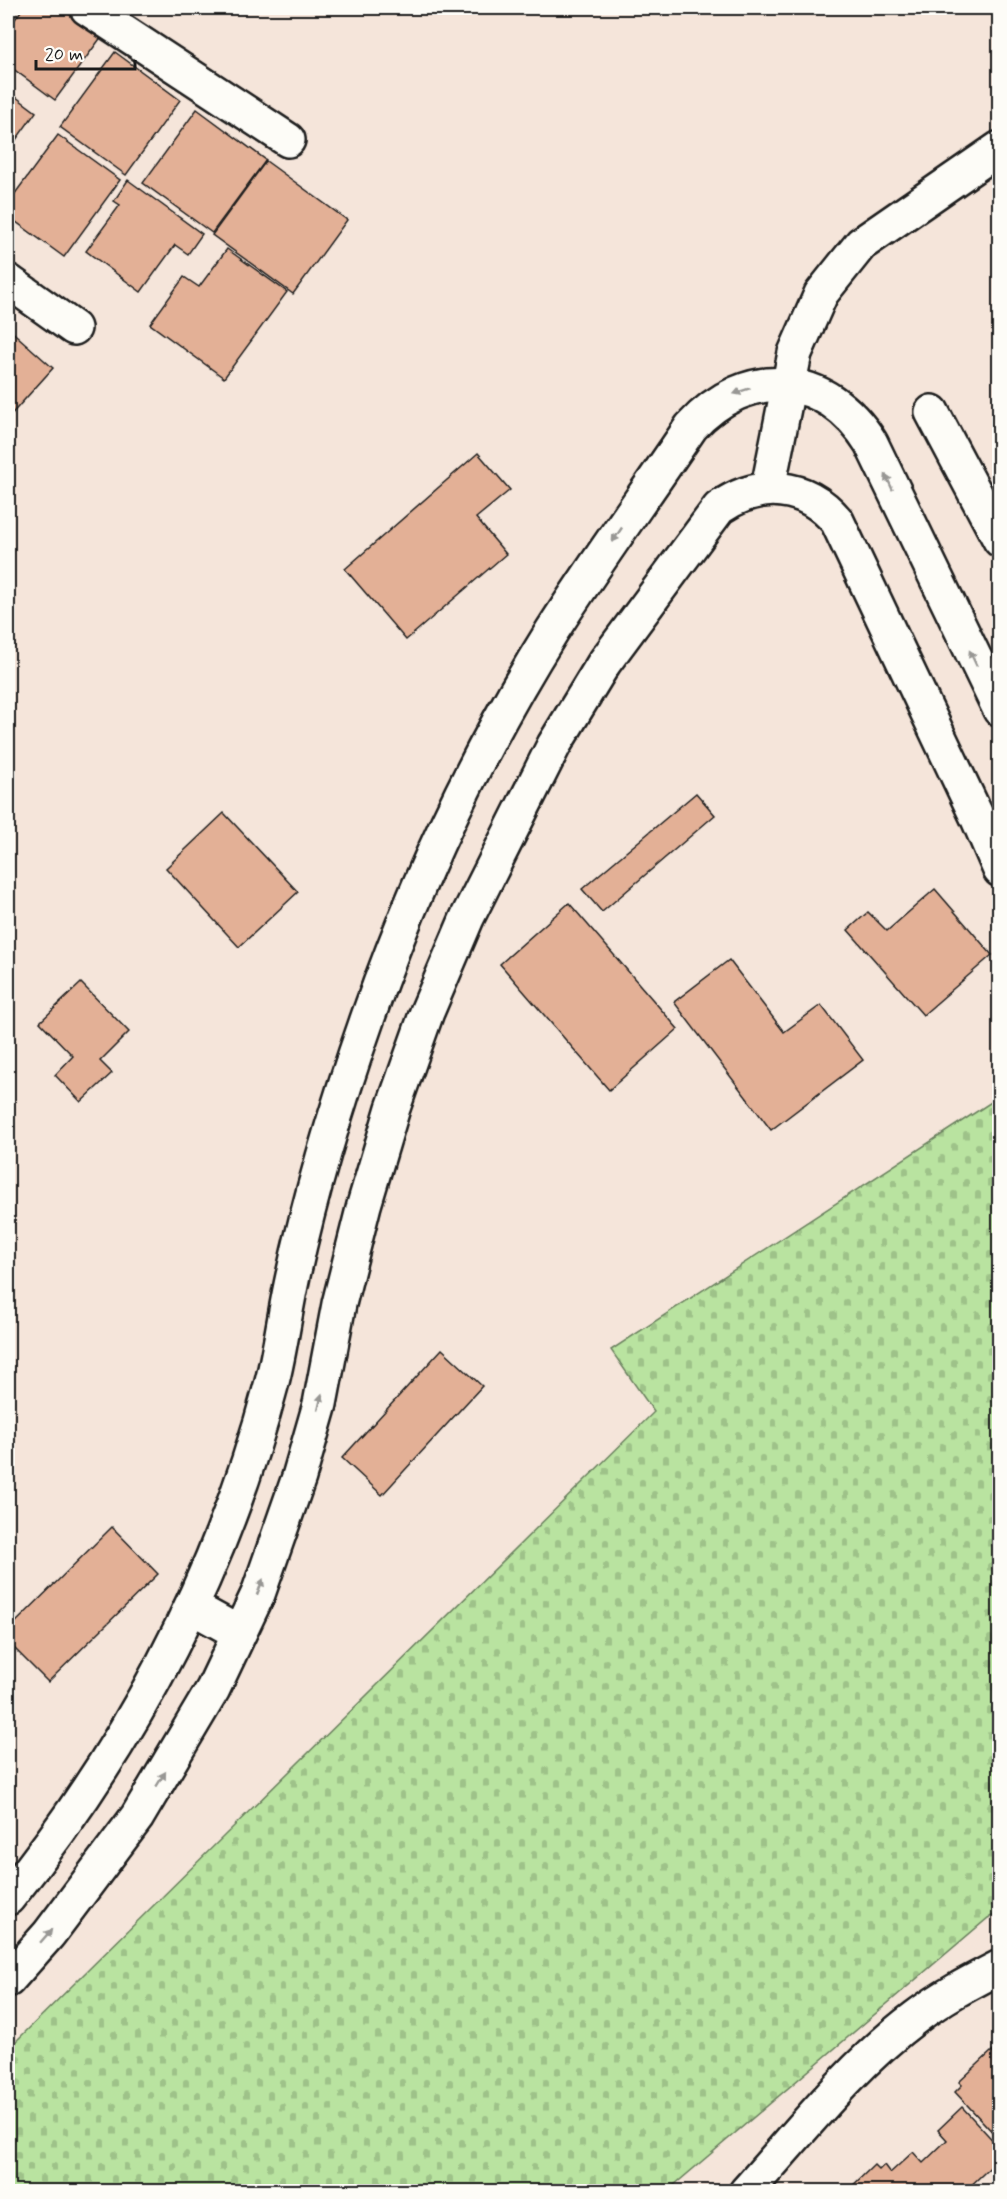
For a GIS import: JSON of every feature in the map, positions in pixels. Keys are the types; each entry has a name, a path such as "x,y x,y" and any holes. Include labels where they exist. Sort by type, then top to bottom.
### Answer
{"street":[{"path":"87,8 288,140"},
{"path":"768,488 788,385 806,323 821,294 839,267 861,244 999,148"},
{"path":"8,281 74,328"},
{"path":"8,1898 76,1808 116,1749 192,1607 223,1533 273,1379 290,1286 338,1104 399,935 465,790 552,631 691,427 706,411 724,398 766,384 788,385 808,389 828,398 859,425 871,443 999,711"},
{"path":"932,412 999,540"},
{"path":"8,1980 49,1934 137,1817 181,1746 258,1594 299,1477 320,1404 339,1304 364,1205 393,1108 428,1012 467,918 554,745 604,663 719,508 742,494 768,488 801,493 828,510 837,521 978,819 999,870"},
{"path":"192,1607 239,1633"},
{"path":"746,2192 863,2063 916,2017 962,1986 999,1967"}],"green space":[{"path":"999,1097 999,1913 988,1918 667,2191 8,2191 8,2049 654,1412 611,1350"}],"building":[{"path":"23,8 71,8 105,32 55,100 8,65 8,29"},
{"path":"115,52 180,100 126,175 60,127"},
{"path":"8,91 36,112 8,151"},
{"path":"197,109 266,160 212,233 143,183"},
{"path":"58,135 120,180 64,257 8,216 8,203"},
{"path":"266,161 347,220 293,294 212,235"},
{"path":"128,180 202,234 188,254 175,245 141,292 86,251 120,205 114,201"},
{"path":"227,249 287,292 224,378 150,324 184,277 199,287"},
{"path":"8,328 53,368 8,418"},
{"path":"478,453 510,490 476,518 506,554 406,640 345,569"},
{"path":"696,793 715,815 602,912 582,889"},
{"path":"224,813 298,892 239,947 166,868"},
{"path":"935,889 992,955 923,1015 848,930 868,912 887,931"},
{"path":"569,903 678,1029 609,1090 500,964"},
{"path":"729,960 784,1032 821,1005 863,1060 771,1130 674,1002"},
{"path":"81,983 129,1032 100,1061 112,1073 81,1102 55,1075 73,1056 40,1022"},
{"path":"442,1349 482,1386 382,1495 342,1458"},
{"path":"112,1527 158,1574 48,1682 8,1642 8,1630"},
{"path":"992,2051 1000,2060 1000,2140 955,2092 962,2085 959,2082"},
{"path":"962,2107 1000,2148 1000,2158 964,2192 846,2192 874,2165 879,2170 884,2165 890,2173 913,2152 923,2163 947,2140 938,2130"}]}
